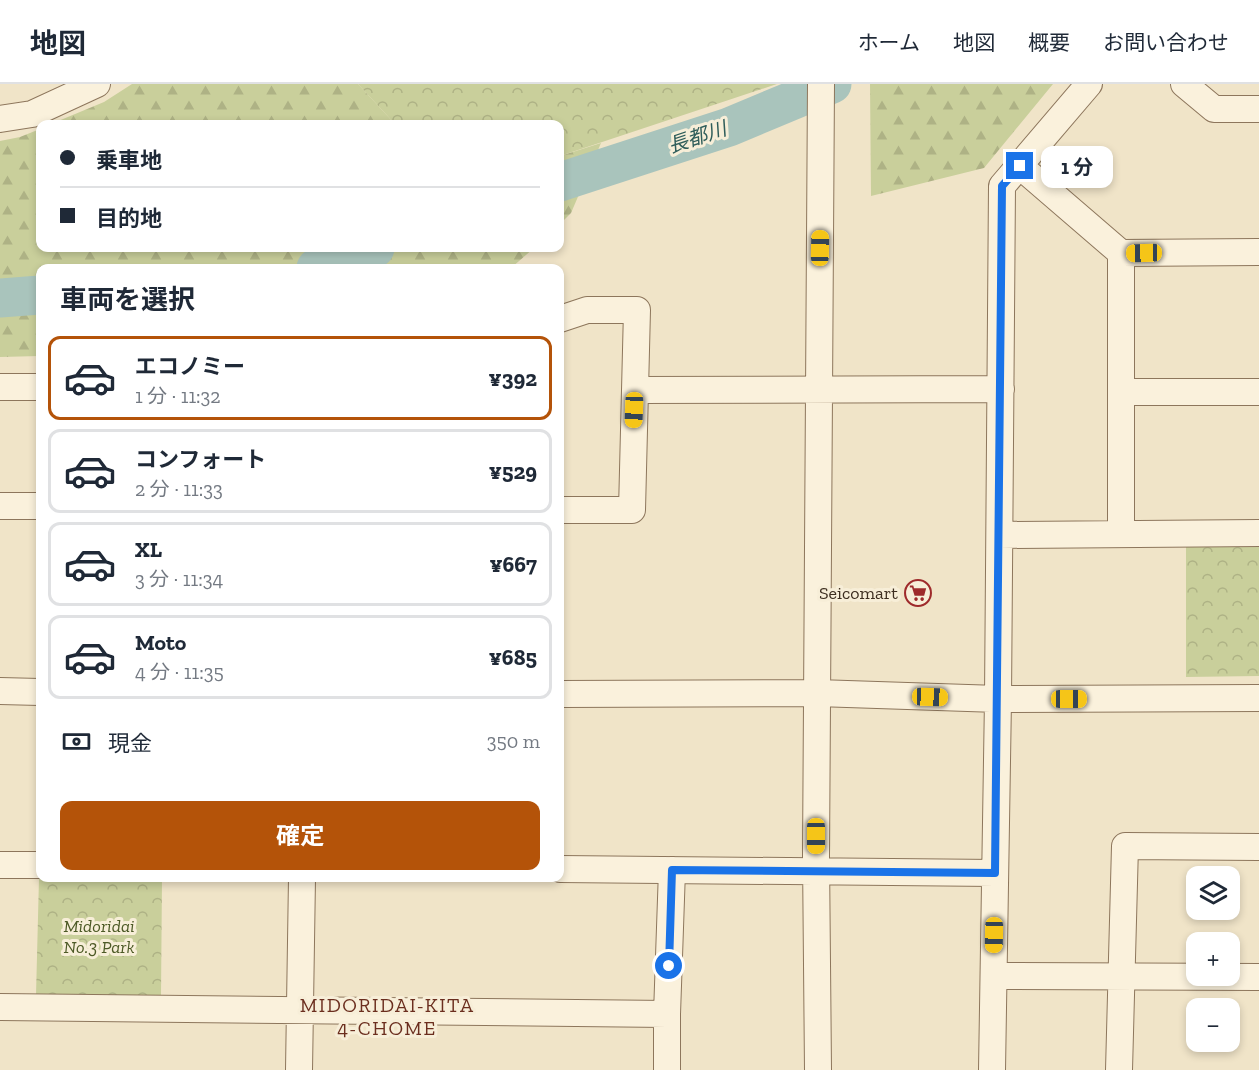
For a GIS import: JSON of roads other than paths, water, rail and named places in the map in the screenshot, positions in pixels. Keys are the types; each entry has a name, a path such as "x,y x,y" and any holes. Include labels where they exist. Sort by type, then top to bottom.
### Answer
{"street":[{"path":"0,119 32,114 97,84"},
{"path":"818,1070 816,872 821,84"},
{"path":"992,1070 998,699 1002,186 1089,84"},
{"path":"1184,84 1214,109 1259,109"},
{"path":"1020,166 1121,253 1259,252"},
{"path":"1121,253 1121,534"},
{"path":"564,318 587,310 637,310 632,510 564,510"},
{"path":"0,387 36,387"},
{"path":"635,390 1001,389"},
{"path":"1121,392 1259,392"},
{"path":"0,506 36,506"},
{"path":"999,535 1259,533"},
{"path":"0,691 36,692"},
{"path":"564,694 817,693 998,699 1259,698"},
{"path":"1119,1070 1125,846 1259,847"},
{"path":"0,865 36,865"},
{"path":"564,869 995,873"},
{"path":"667,1070 672,870"},
{"path":"299,1070 302,882"},
{"path":"994,976 1259,977"},
{"path":"0,1007 667,1014"}],"waterway":[{"name":"長都川","path":"564,181 729,127 832,84"},
{"name":"長都川","path":"328,264 363,252"},
{"name":"長都川","path":"0,298 36,295"}],"place":[{"name":"Seicomart","path":"918,593"}],"district":[{"name":"MIDORIDAI-KITA 4-CHOME","path":"387,1016"}],"park label":[{"name":"Midoridai No.3 Park","path":"99,936"}]}
